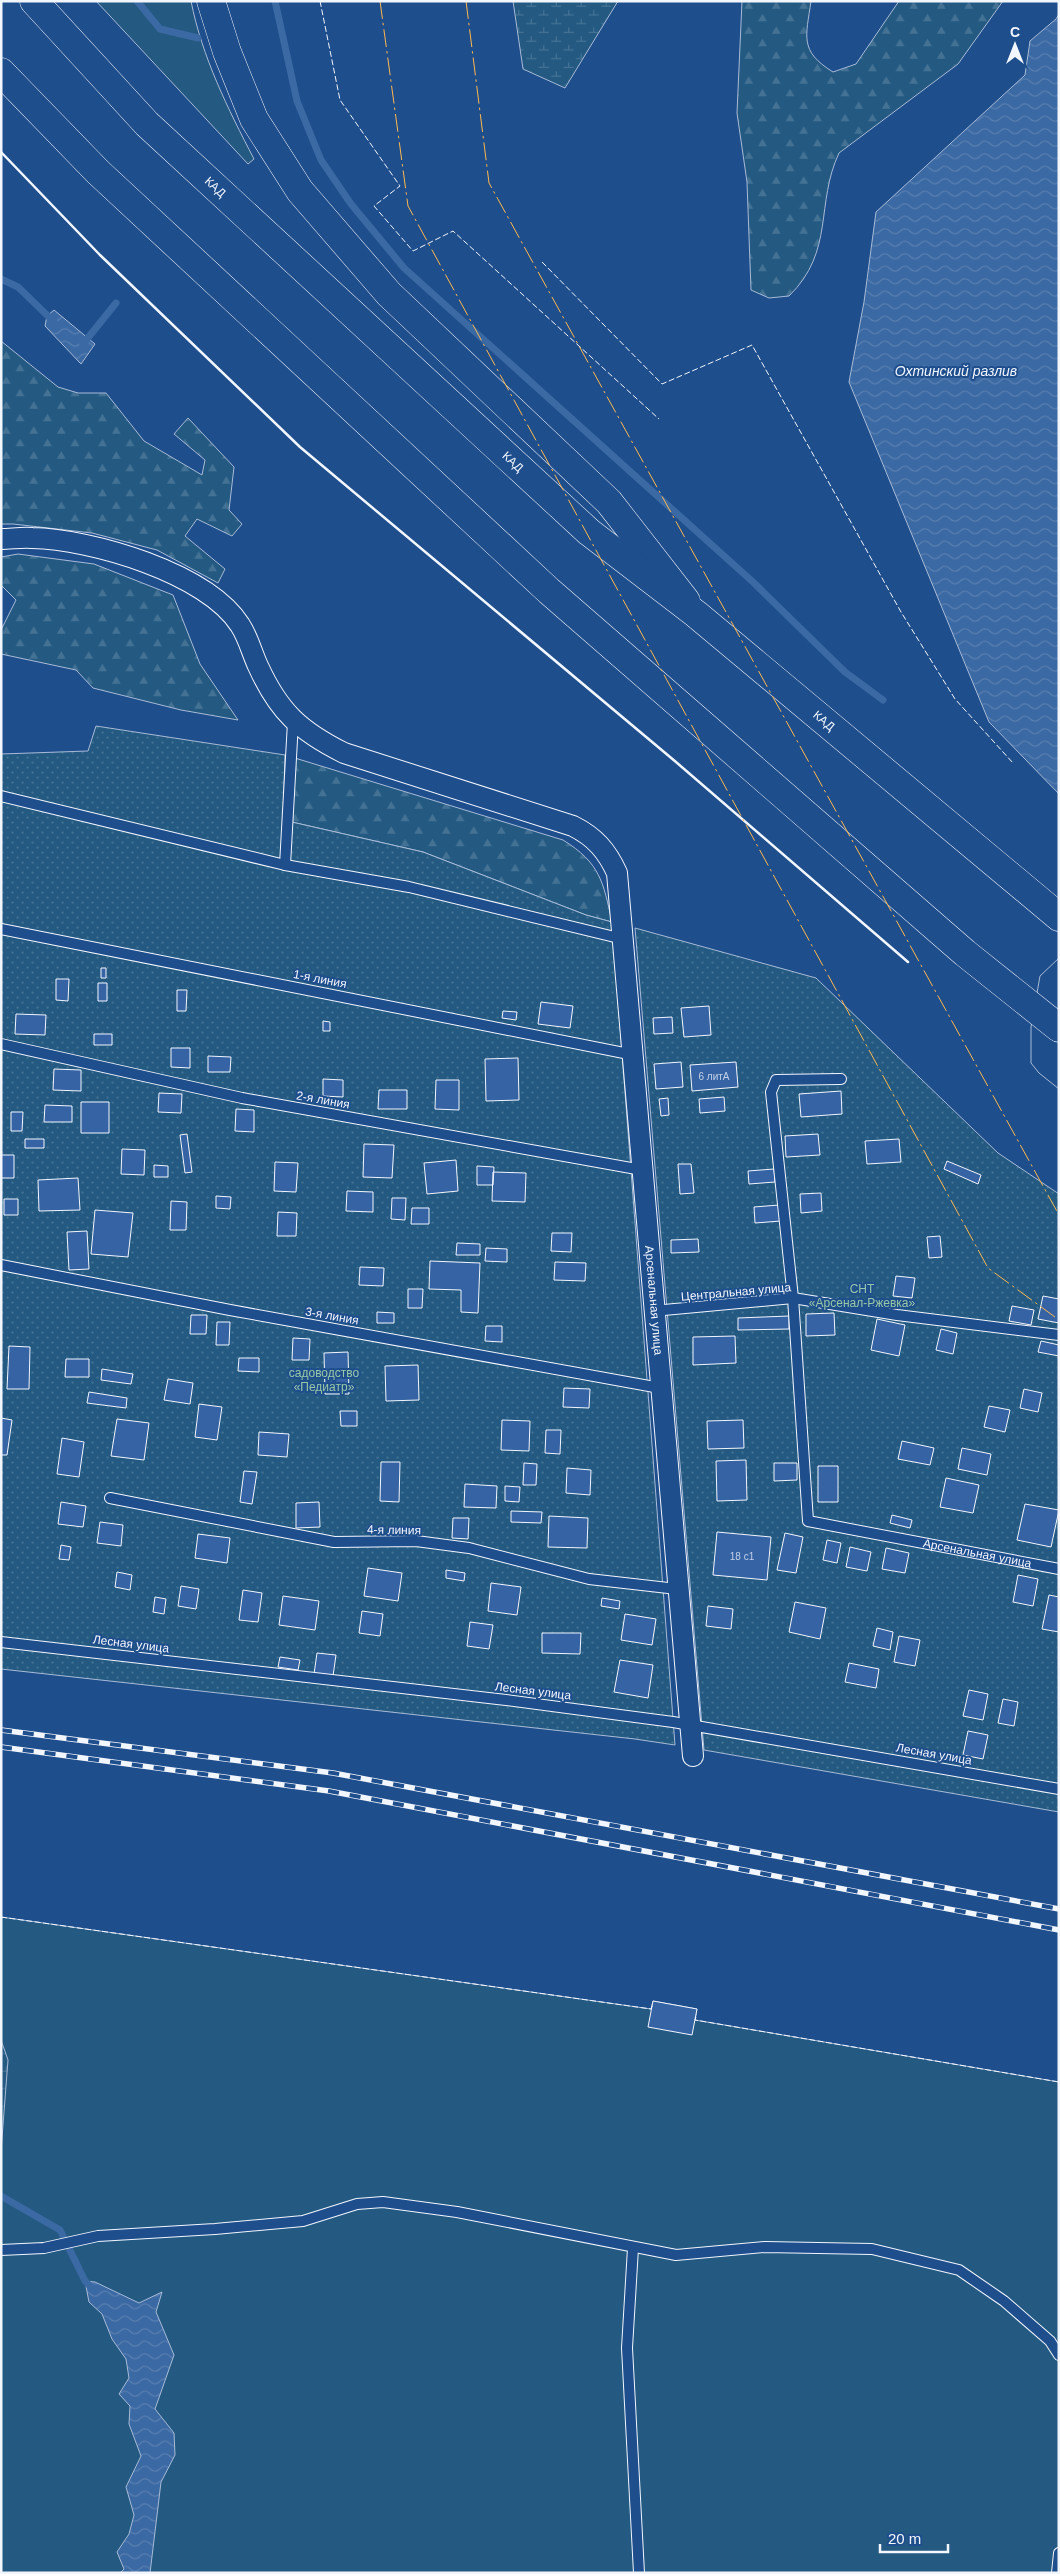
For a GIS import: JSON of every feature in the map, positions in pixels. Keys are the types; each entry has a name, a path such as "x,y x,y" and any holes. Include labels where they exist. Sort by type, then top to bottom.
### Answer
{"main road":[{"name":"КАД","path":"34,1 155,130 590,532 696,614 1059,918"},
{"path":"211,1 227,52 254,120 300,191 389,294 609,502 696,614"},
{"path":"1,72 98,172 549,591 965,953 1059,1028"}],"street":[{"name":"Арсенальная улица","path":"1,539 32,538 76,543 131,557 172,573 209,594 230,611 241,626 276,700 293,722 316,739 344,753 573,826 590,834 603,848 617,873 634,1055 677,1589 693,1756"}],"lane":[{"path":"285,865 293,722"},
{"path":"1,796 285,865 410,887 623,938"},
{"name":"1-я линия","path":"1,929 634,1055"},
{"name":"2-я линия","path":"1,1044 242,1098 642,1170"},
{"name":"Арсенальная улица","path":"841,1079 776,1080 771,1092 792,1298 808,1522 1059,1568"},
{"name":"3-я линия","path":"1,1265 230,1310 660,1388"},
{"name":"Центральная улица","path":"654,1312 792,1298 897,1315 1059,1335"},
{"name":"4-я линия","path":"110,1498 334,1542 416,1541 460,1547 589,1579 677,1589"},
{"name":"Лесная улица","path":"1,1642 486,1697 689,1724 1059,1789"},
{"path":"1,2250 44,2248 98,2236 304,2221 357,2204 383,2202 457,2212 676,2255 765,2247 872,2249 960,2270 1004,2301 1050,2341 1059,2355"},
{"path":"633,2248 628,2348 639,2573"},
{"path":"1057,2573 1059,2553"}],"green space":[{"path":"96,1 191,1 209,62 254,159 248,164"},
{"path":"513,1 618,1 565,88 523,69"},
{"path":"742,1 811,1 807,42 815,57 833,72 856,64 899,1 1003,1 958,64 839,153 832,172 819,244 813,262 803,279 789,296 769,298 751,290 747,182 737,113"},
{"path":"1,341 58,387 78,393 106,393 144,441 202,475 205,460 174,434 188,418 234,467 229,510 242,524 232,536 197,519 185,536 225,569 218,583 157,550 92,533 1,524"},
{"path":"18,554 94,564 173,595 200,664 238,720 181,710 93,688 76,670 1,654 1,630 16,600 1,585 1,557"},
{"name":"садоводство «Педиатр»","path":"96,726 285,755 283,820 423,852 586,915 612,922 675,1745 1,1669 1,754 88,751"},
{"path":"285,755 563,840 585,857 598,874 606,895 612,922 586,915 423,852 283,820"},
{"name":"СНТ «Арсенал-Ржевка»","path":"635,928 816,978 998,1153 1059,1194 1059,1812 704,1750"},
{"path":"1,1917 651,2009 653,2001 697,2009 695,2020 1059,2082 1059,2573 1,2573"},
{"path":"1,2040 8,2060 1,2151"}],"water":[{"name":"Охтинский разлив","path":"1059,14 1059,794 989,722 849,382 864,302 876,212 1025,75 1030,41 1056,19"},
{"path":"54,310 95,344 81,364 45,326 47,316"},
{"path":"85,2281 95,2282 139,2303 162,2292 156,2312 174,2355 155,2409 174,2433 175,2455 161,2482 150,2573 120,2573 124,2569 117,2552 129,2534 134,2515 126,2487 141,2456 129,2424 130,2406 119,2394 129,2378 126,2359 112,2339 102,2314 89,2302"}],"pier":[{"path":"1059,958 1059,1089 1039,1073 1031,1063 1031,1027 1040,976"}],"building":[{"path":"101,968 106,968 106,978 101,978"},
{"path":"56,979 69,979 68,1001 56,1000"},
{"path":"98,983 107,983 107,1001 98,1001"},
{"path":"177,990 187,990 186,1011 177,1011"},
{"path":"541,1002 573,1006 570,1028 538,1024"},
{"path":"709,1006 711,1035 684,1037 681,1008"},
{"path":"503,1011 517,1012 516,1020 502,1018"},
{"path":"16,1014 46,1015 45,1035 15,1034"},
{"path":"672,1017 673,1033 654,1034 653,1018"},
{"path":"323,1021 330,1022 330,1031 323,1031"},
{"path":"94,1034 112,1034 112,1045 94,1045"},
{"path":"171,1048 190,1048 190,1068 171,1067"},
{"path":"208,1056 231,1057 230,1072 208,1072"},
{"path":"518,1058 519,1100 486,1101 485,1059"},
{"path":"681,1062 683,1087 656,1089 654,1064"},
{"path":"736,1062 738,1087 692,1091 690,1065"},
{"path":"54,1069 81,1070 81,1091 53,1090"},
{"path":"323,1079 343,1080 343,1097 323,1096"},
{"path":"436,1080 459,1080 459,1110 435,1109"},
{"path":"379,1090 407,1090 407,1109 378,1109"},
{"path":"841,1091 842,1114 801,1117 799,1094"},
{"path":"159,1093 182,1094 181,1113 158,1112"},
{"path":"724,1097 725,1111 700,1113 699,1099"},
{"path":"668,1098 669,1115 661,1116 659,1099"},
{"path":"81,1102 109,1102 109,1133 81,1133"},
{"path":"45,1105 72,1106 72,1122 44,1122"},
{"path":"236,1109 254,1110 254,1132 235,1131"},
{"path":"11,1112 23,1112 22,1131 11,1131"},
{"path":"187,1134 192,1172 185,1173 180,1135"},
{"path":"818,1134 820,1155 786,1157 785,1136"},
{"path":"25,1139 44,1139 44,1148 25,1148"},
{"path":"899,1139 901,1162 867,1164 865,1141"},
{"path":"364,1144 394,1145 392,1178 363,1177"},
{"path":"122,1149 145,1150 144,1175 121,1174"},
{"path":"1,1155 14,1155 14,1178 1,1178"},
{"path":"456,1160 458,1191 427,1194 424,1163"},
{"path":"947,1161 981,1175 978,1184 944,1169"},
{"path":"275,1162 298,1163 296,1192 274,1191"},
{"path":"678,1164 691,1164 694,1193 680,1194"},
{"path":"154,1165 168,1166 168,1177 154,1177"},
{"path":"477,1166 494,1167 493,1185 477,1185"},
{"path":"774,1169 775,1182 749,1184 748,1171"},
{"path":"493,1172 526,1173 525,1202 492,1201"},
{"path":"78,1178 80,1210 39,1211 38,1180"},
{"path":"347,1191 373,1192 373,1212 346,1211"},
{"path":"821,1193 822,1211 801,1213 800,1194"},
{"path":"216,1196 231,1197 230,1209 216,1208"},
{"path":"392,1198 406,1198 405,1220 391,1219"},
{"path":"4,1199 18,1199 18,1215 4,1215"},
{"path":"171,1201 187,1202 186,1230 170,1230"},
{"path":"779,1205 781,1221 755,1223 754,1207"},
{"path":"412,1208 429,1208 429,1224 411,1224"},
{"path":"95,1210 133,1213 128,1257 91,1254"},
{"path":"278,1212 297,1213 296,1236 277,1236"},
{"path":"87,1231 89,1269 69,1270 67,1232"},
{"path":"552,1233 572,1233 571,1252 551,1251"},
{"path":"940,1236 942,1257 929,1258 927,1237"},
{"path":"698,1239 699,1252 671,1253 671,1240"},
{"path":"457,1243 480,1244 480,1255 456,1255"},
{"path":"486,1248 507,1249 507,1262 485,1261"},
{"path":"430,1261 480,1263 478,1313 461,1312 461,1290 429,1289"},
{"path":"555,1262 586,1263 585,1281 554,1280"},
{"path":"360,1267 384,1268 383,1286 359,1285"},
{"path":"896,1276 915,1278 912,1298 893,1296"},
{"path":"408,1289 423,1289 422,1308 408,1308"},
{"path":"1043,1296 1059,1299 1059,1323 1038,1319"},
{"path":"1012,1306 1034,1310 1031,1325 1009,1321"},
{"path":"377,1312 394,1313 394,1323 377,1323"},
{"path":"834,1313 835,1335 806,1336 806,1314"},
{"path":"191,1315 207,1315 206,1334 190,1334"},
{"path":"789,1316 789,1329 738,1330 738,1318"},
{"path":"877,1319 905,1325 899,1356 871,1350"},
{"path":"217,1322 230,1322 229,1345 216,1345"},
{"path":"486,1326 502,1326 502,1342 485,1341"},
{"path":"941,1329 957,1333 953,1354 936,1350"},
{"path":"735,1336 736,1363 693,1365 693,1337"},
{"path":"293,1338 310,1339 309,1360 292,1360"},
{"path":"1041,1341 1059,1345 1059,1356 1038,1352"},
{"path":"9,1346 30,1347 29,1389 7,1389"},
{"path":"348,1352 349,1394 325,1394 324,1353"},
{"path":"239,1358 259,1358 259,1372 238,1371"},
{"path":"66,1359 89,1359 89,1377 65,1377"},
{"path":"418,1365 419,1400 386,1401 385,1366"},
{"path":"102,1369 133,1374 131,1384 101,1380"},
{"path":"168,1379 193,1383 190,1404 164,1400"},
{"path":"564,1388 590,1389 589,1408 563,1407"},
{"path":"1024,1389 1042,1393 1038,1412 1020,1408"},
{"path":"89,1392 127,1398 126,1408 87,1403"},
{"path":"199,1404 222,1407 217,1440 195,1437"},
{"path":"989,1406 1010,1410 1005,1432 984,1427"},
{"path":"340,1411 357,1411 357,1426 341,1426"},
{"path":"1,1418 12,1420 7,1455 1,1455"},
{"path":"117,1419 149,1423 144,1460 111,1456"},
{"path":"502,1420 530,1421 529,1451 501,1450"},
{"path":"743,1420 744,1448 708,1449 707,1421"},
{"path":"546,1430 561,1430 560,1454 545,1453"},
{"path":"259,1432 289,1434 287,1457 258,1455"},
{"path":"62,1438 84,1442 79,1477 57,1474"},
{"path":"902,1441 934,1448 930,1465 898,1459"},
{"path":"962,1448 991,1454 987,1475 958,1469"},
{"path":"746,1460 747,1500 717,1501 716,1461"},
{"path":"381,1462 400,1462 399,1502 380,1501"},
{"path":"524,1463 537,1464 536,1485 523,1485"},
{"path":"774,1463 797,1463 797,1480 774,1481"},
{"path":"818,1466 838,1466 838,1502 818,1502"},
{"path":"567,1468 591,1470 590,1495 566,1493"},
{"path":"244,1471 257,1472 252,1504 240,1502"},
{"path":"946,1478 979,1485 973,1513 940,1507"},
{"path":"465,1484 497,1486 496,1508 464,1507"},
{"path":"505,1486 520,1487 519,1502 505,1501"},
{"path":"61,1502 86,1506 83,1527 58,1524"},
{"path":"319,1502 320,1527 296,1528 296,1503"},
{"path":"1025,1504 1059,1510 1051,1547 1017,1540"},
{"path":"511,1511 542,1512 541,1523 511,1522"},
{"path":"892,1515 912,1520 910,1528 890,1523"},
{"path":"549,1516 588,1518 587,1548 548,1547"},
{"path":"453,1518 469,1518 468,1539 452,1538"},
{"path":"100,1522 123,1525 121,1546 97,1543"},
{"path":"717,1532 771,1537 767,1580 713,1575"},
{"path":"785,1533 803,1537 796,1573 777,1570"},
{"path":"198,1534 230,1538 227,1563 195,1558"},
{"path":"827,1540 841,1543 837,1563 823,1560"},
{"path":"61,1545 71,1547 69,1560 59,1559"},
{"path":"850,1547 871,1552 867,1571 846,1567"},
{"path":"886,1548 909,1553 905,1573 882,1569"},
{"path":"368,1568 402,1573 398,1601 364,1596"},
{"path":"446,1570 465,1573 464,1581 446,1578"},
{"path":"117,1572 132,1575 130,1590 115,1587"},
{"path":"1018,1575 1038,1579 1033,1606 1013,1602"},
{"path":"491,1583 521,1587 517,1615 488,1611"},
{"path":"181,1586 199,1589 196,1609 178,1606"},
{"path":"243,1590 262,1593 258,1622 239,1620"},
{"path":"1049,1595 1059,1597 1059,1632 1042,1629"},
{"path":"283,1596 319,1601 315,1630 279,1625"},
{"path":"155,1597 166,1599 164,1614 153,1612"},
{"path":"602,1598 620,1601 619,1609 601,1606"},
{"path":"795,1602 826,1608 820,1639 789,1632"},
{"path":"708,1606 733,1609 731,1629 706,1626"},
{"path":"362,1611 383,1614 380,1636 359,1633"},
{"path":"625,1614 656,1619 652,1645 621,1640"},
{"path":"470,1622 493,1625 489,1649 467,1646"},
{"path":"877,1628 893,1632 890,1650 873,1646"},
{"path":"542,1633 581,1633 580,1654 542,1653"},
{"path":"899,1636 920,1640 915,1666 894,1662"},
{"path":"317,1653 336,1655 333,1676 314,1674"},
{"path":"280,1657 300,1660 298,1670 278,1667"},
{"path":"620,1660 653,1665 648,1698 614,1692"},
{"path":"849,1663 879,1669 876,1688 845,1682"},
{"path":"969,1690 988,1694 983,1720 963,1716"},
{"path":"1003,1699 1018,1702 1014,1726 998,1723"},
{"path":"968,1731 988,1735 983,1759 963,1755"},
{"path":"653,2001 697,2009 692,2035 648,2027"}],"waterway":[{"path":"137,1 160,29 198,38"},
{"path":"275,1 297,101 321,160 351,204 404,268 753,582 845,672 883,700"},
{"path":"1,279 18,287 54,322"},
{"path":"83,344 116,303"},
{"path":"1,2196 60,2230 85,2281 90,2286"}],"railway":[{"path":"1,1730 333,1773 1059,1909"},
{"path":"1,1747 329,1791 1059,1930"}],"fence":[{"path":"320,1 340,100 400,186 374,206 413,251 453,231 659,419"},
{"path":"542,262 662,384 752,345 901,612 955,699 1013,763"},
{"path":"1,1917 651,2009 652,2006"},
{"path":"696,2017 695,2020 1059,2082"}],"wall":[{"path":"1,152 100,255 300,447 676,762 908,962"}],"power":[{"path":"380,1 408,206 988,1268 1059,1320"},
{"path":"466,1 489,183 1059,1215"}]}
